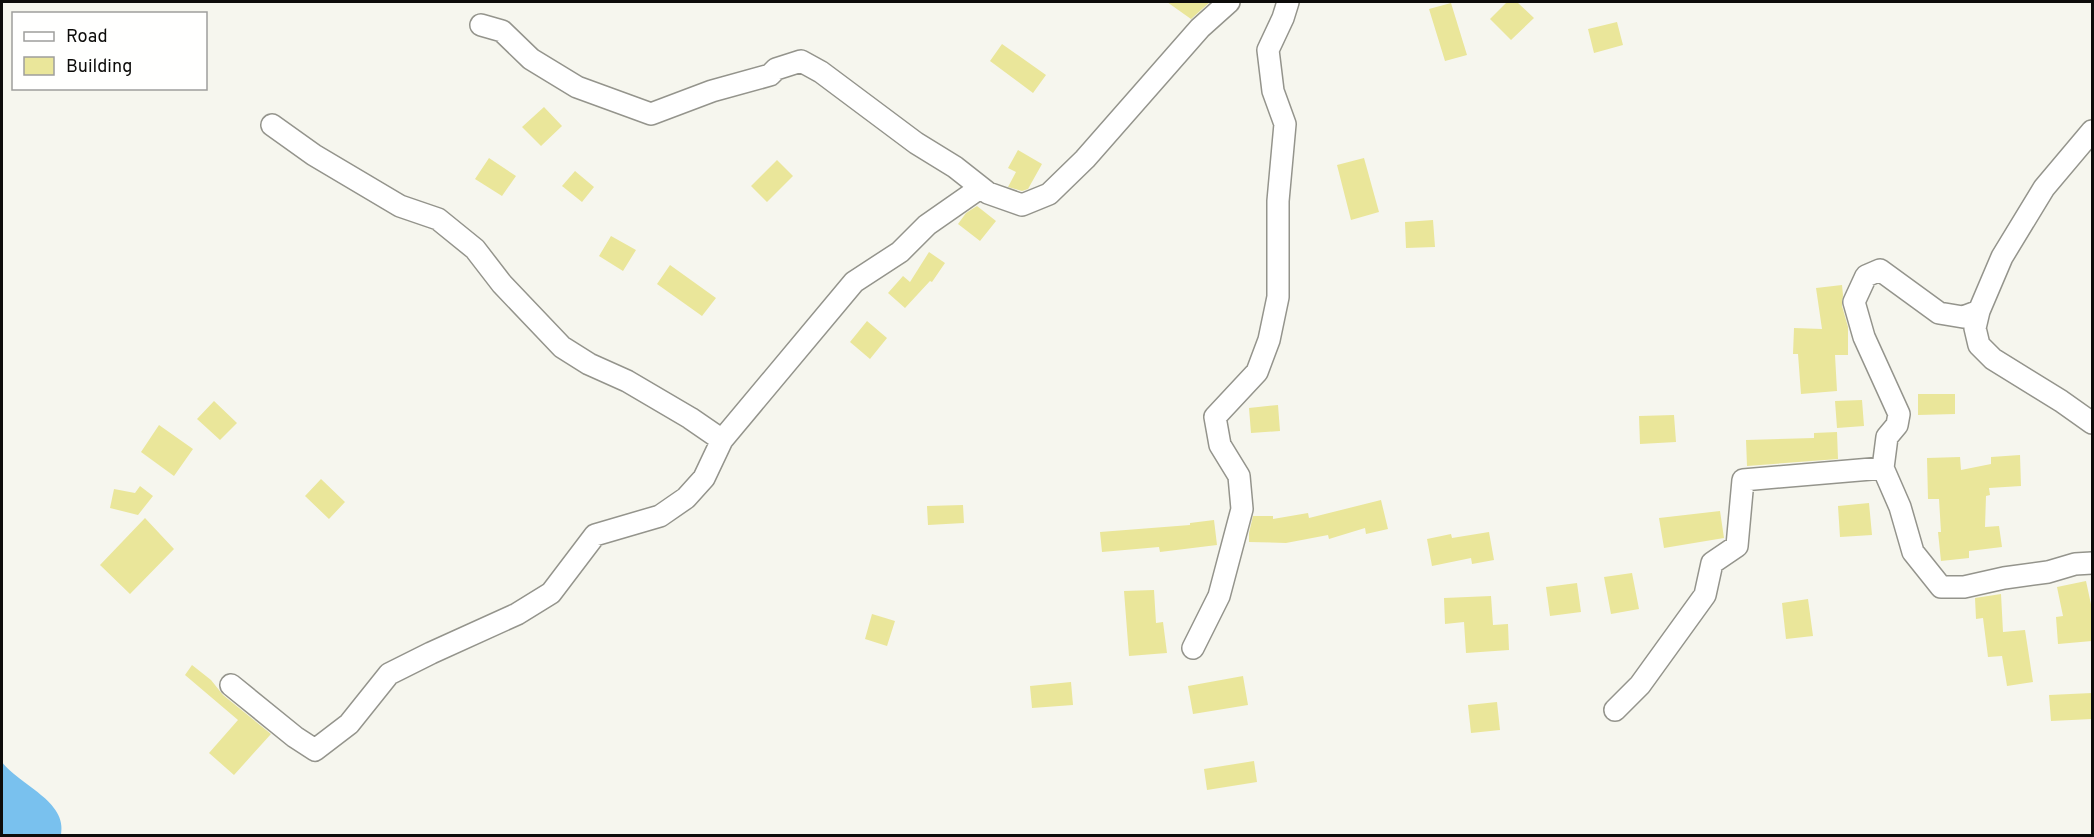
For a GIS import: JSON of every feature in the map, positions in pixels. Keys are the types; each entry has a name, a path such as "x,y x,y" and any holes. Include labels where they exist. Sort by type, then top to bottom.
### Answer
{"street":[{"path":"481,25 502,31 531,59 577,87 651,114 712,91 770,75 777,69 801,61 821,72 916,143 956,167 988,194 1022,205 1049,194 1085,159 1200,28 1229,2"},
{"path":"1193,648 1220,596 1242,509 1239,476 1220,445 1215,417 1257,372 1269,340 1278,297 1278,201 1285,124 1273,91 1268,50 1284,18 1288,2"},
{"path":"272,125 314,155 400,206 438,219 475,249 502,284 562,347 589,364 627,381 690,418 722,440"},
{"path":"2092,131 2044,188 2002,257 1979,311 1975,328 1979,345 1993,359 2092,423"},
{"path":"231,685 295,737 315,750 348,724 389,674 431,652 517,614 551,593 595,535 660,516 686,498 704,478 722,440 854,282 900,252 927,225 980,188"},
{"path":"1979,311 1963,317 1939,313 1880,270 1866,276 1854,302 1864,337 1899,414 1897,425 1887,437 1883,468 1900,507 1913,552 1941,587 1964,587 2004,578 2048,572 2075,564 2092,563"},
{"path":"1615,710 1640,686 1705,595 1712,563 1737,546 1743,480 1883,468"}],"water":[{"path":"2,762 50,803 61,823 61,835 2,835"}],"building":[{"path":"1167,2 1210,2 1191,19"},
{"path":"1507,2 1517,2 1534,18 1511,40 1490,19"},
{"path":"1451,3 1467,55 1445,61 1429,9"},
{"path":"1617,22 1623,45 1594,53 1588,29"},
{"path":"1002,44 1046,75 1033,93 990,61"},
{"path":"544,107 562,126 541,146 522,127"},
{"path":"1018,150 1042,164 1028,189 1022,191 1008,187 1016,172 1008,168"},
{"path":"489,158 516,176 502,196 475,179"},
{"path":"1364,158 1379,212 1351,220 1337,165"},
{"path":"777,160 793,176 767,202 751,186"},
{"path":"575,171 594,187 582,202 562,186"},
{"path":"977,206 996,221 980,241 958,224 966,213"},
{"path":"1433,220 1435,247 1406,248 1405,222"},
{"path":"611,236 636,250 623,271 599,256"},
{"path":"929,252 945,263 932,282 930,281 905,308 888,293 903,276 910,282"},
{"path":"670,265 716,298 702,316 657,284"},
{"path":"1842,285 1842,306 1848,327 1848,355 1835,355 1837,391 1801,394 1798,354 1793,354 1794,328 1822,329 1816,288"},
{"path":"867,321 887,338 870,359 850,342"},
{"path":"1918,394 1955,394 1955,414 1918,415"},
{"path":"1862,400 1864,426 1837,428 1835,401"},
{"path":"214,401 237,423 220,440 197,419"},
{"path":"1278,405 1280,431 1251,433 1249,408"},
{"path":"1674,415 1676,442 1640,444 1639,416"},
{"path":"159,425 193,449 174,476 141,452"},
{"path":"1837,432 1838,459 1747,466 1746,440 1814,438 1814,433"},
{"path":"2020,455 2021,486 1989,488 1990,495 1986,496 1985,527 1999,526 2002,547 1969,551 1969,558 1941,561 1938,532 1941,532 1939,499 1928,499 1927,458 1960,457 1961,470 1991,464 1991,457"},
{"path":"321,479 345,502 329,519 305,496"},
{"path":"140,486 153,496 138,515 110,508 114,489 135,493"},
{"path":"1381,500 1388,529 1366,534 1365,528 1329,539 1328,535 1286,543 1249,542 1253,516 1273,516 1273,519 1308,513 1309,518"},
{"path":"1869,503 1872,535 1840,537 1838,506"},
{"path":"963,505 964,523 928,525 927,506"},
{"path":"1720,511 1724,538 1664,548 1659,518"},
{"path":"145,518 174,549 130,594 100,565"},
{"path":"1214,520 1217,545 1160,552 1159,547 1102,552 1100,532 1190,525 1190,523"},
{"path":"1489,532 1494,560 1472,564 1471,558 1432,566 1427,539 1451,534 1452,538"},
{"path":"1632,573 1639,609 1611,614 1604,577"},
{"path":"2086,581 2092,609 2092,641 2058,644 2056,617 2063,616 2057,587"},
{"path":"1577,583 1581,612 1550,616 1546,587"},
{"path":"1154,590 1156,623 1163,622 1167,653 1129,656 1124,591"},
{"path":"2001,594 2003,632 2025,630 2033,682 2007,686 2002,656 1988,657 1983,618 1976,619 1975,598"},
{"path":"1491,596 1493,625 1508,624 1509,650 1466,653 1464,622 1445,624 1444,598"},
{"path":"1808,599 1813,636 1786,639 1782,603"},
{"path":"872,614 895,621 887,646 865,639"},
{"path":"192,665 211,680 223,695 271,734 234,775 209,753 238,720 185,675"},
{"path":"1243,676 1248,705 1193,714 1188,686"},
{"path":"1071,682 1073,705 1032,708 1030,686"},
{"path":"2092,693 2092,719 2051,721 2049,695"},
{"path":"1497,702 1500,730 1471,733 1468,705"},
{"path":"1254,761 1257,782 1207,790 1204,769"}]}
